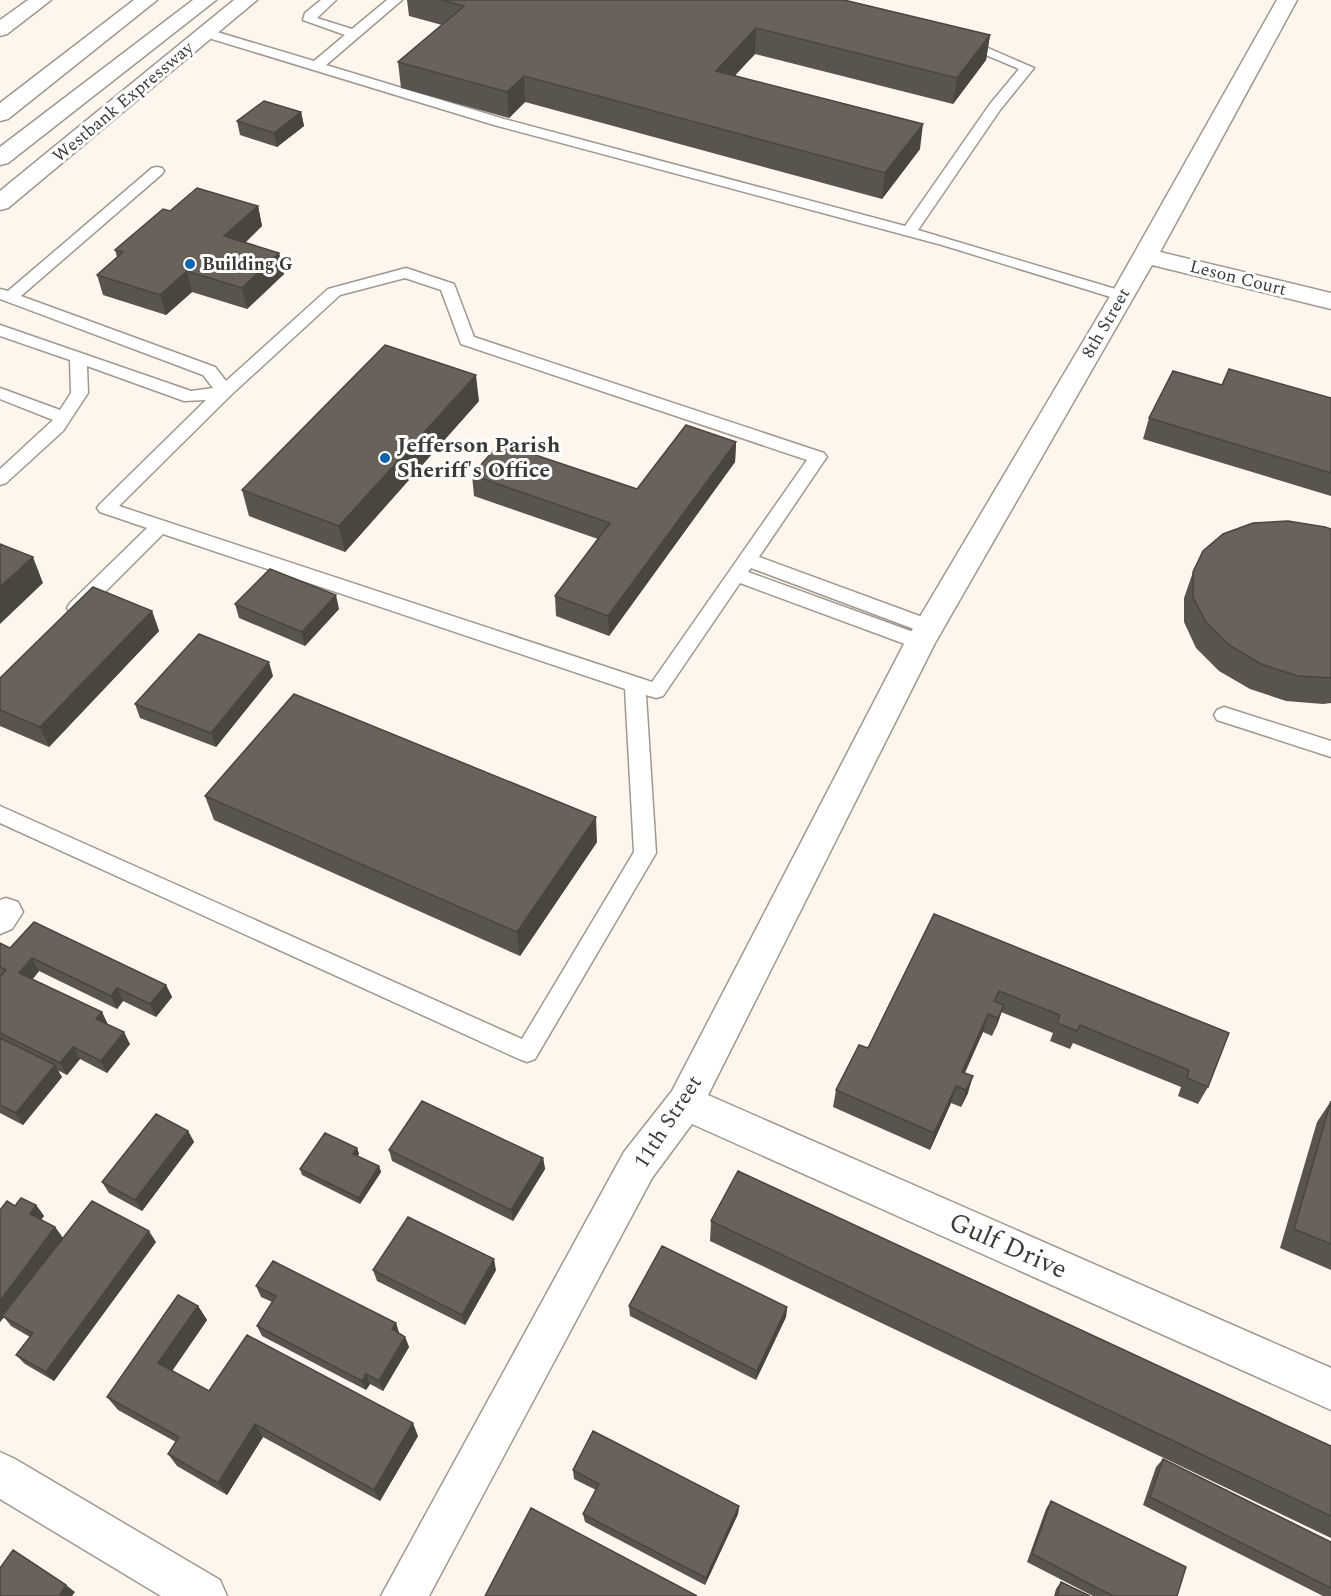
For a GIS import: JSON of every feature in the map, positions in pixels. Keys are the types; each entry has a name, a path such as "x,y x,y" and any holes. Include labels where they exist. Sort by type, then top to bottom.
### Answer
{"main road":[{"path":"0,30 41,0"},
{"path":"0,114 147,0"},
{"name":"Westbank Expressway","path":"0,204 247,0"},
{"name":"8th Street","path":"924,635 1123,296 1287,0"},
{"path":"0,158 203,2"},
{"name":"Leson Court","path":"1144,256 1331,301"},
{"name":"11th Street","path":"404,1596 638,1165 686,1103 924,635"},
{"name":"Gulf Drive","path":"686,1103 1331,1389"},
{"path":"0,1474 204,1596"}],"lane":[{"path":"329,0 310,16 310,20 354,34"},
{"path":"316,66 395,0"},
{"path":"207,33 499,122 909,232 1123,296"},
{"path":"909,232 995,107 1027,68 950,38"},
{"path":"5,296 157,171"},
{"path":"406,273 448,287 467,340 818,457 656,691 106,508 225,391 334,292 406,273"},
{"path":"5,296 209,371 225,391"},
{"path":"41,345 69,320"},
{"path":"0,330 190,397 225,391"},
{"path":"0,479 63,418 80,393 78,357"},
{"path":"0,393 63,418"},
{"path":"67,618 160,526"},
{"path":"742,568 924,635"},
{"path":"0,814 527,1052 645,853 635,684"},
{"path":"1224,715 1331,749"}],"building":[{"path":"441,0 844,0 990,35 957,78 756,28 716,71 923,124 885,173 524,76 507,92 398,62 464,6"},
{"path":"264,101 301,112 274,133 237,121"},
{"name":"Building G","path":"197,188 258,206 224,236 279,253 242,288 187,271 160,295 97,275 123,252 115,250 163,209 170,211"},
{"path":"385,345 476,375 339,526 242,490"},
{"path":"1229,369 1331,398 1331,473 1149,418 1173,371 1222,385"},
{"path":"686,425 736,442 608,616 555,596 610,523 472,475 500,443 637,489"},
{"path":"1288,521 1331,529 1331,678 1298,676 1261,664 1229,645 1206,622 1193,597 1193,572 1203,551 1223,534 1253,523"},
{"path":"0,544 33,557 0,587"},
{"path":"270,569 336,595 302,632 235,604"},
{"path":"93,587 152,611 40,727 0,710 0,678"},
{"path":"199,634 269,662 211,733 135,704"},
{"path":"294,694 596,817 517,932 205,796"},
{"path":"934,914 1229,1033 1208,1087 1187,1078 1189,1070 1080,1025 1077,1031 1057,1023 1060,1015 999,991 994,1001 1004,1005 998,1018 988,1014 962,1072 973,1076 966,1090 956,1086 934,1133 836,1090 859,1045 868,1048"},
{"path":"34,922 166,985 150,1004 117,988 111,996 32,958 19,973 102,1012 96,1019 124,1032 101,1061 73,1047 60,1063 0,1033 0,977 6,970 0,967 0,943 10,948"},
{"path":"0,1038 55,1065 16,1113 0,1105"},
{"path":"422,1101 543,1158 511,1210 389,1150"},
{"path":"1331,1101 1331,1244 1294,1229"},
{"path":"156,1114 188,1131 135,1200 102,1182"},
{"path":"325,1133 357,1148 353,1154 379,1166 359,1198 300,1169"},
{"path":"738,1171 1331,1446 1331,1516 711,1221"},
{"path":"21,1198 36,1205 30,1214 55,1227 0,1301 0,1210 7,1201 15,1206"},
{"path":"92,1201 149,1231 46,1372 16,1355 33,1333 2,1316"},
{"path":"408,1217 494,1259 462,1315 373,1270"},
{"path":"662,1246 787,1307 757,1371 629,1306"},
{"path":"273,1261 396,1323 392,1329 405,1337 379,1381 366,1374 362,1381 257,1326 276,1296 256,1286"},
{"path":"178,1295 198,1306 158,1363 209,1391 247,1335 413,1423 374,1490 255,1424 218,1483 168,1454 179,1437 107,1397"},
{"path":"593,1431 739,1506 706,1578 583,1514 599,1484 573,1470"},
{"path":"1163,1459 1331,1542 1331,1588 1150,1497"},
{"path":"1051,1501 1186,1567 1177,1596 1113,1596 1032,1554"},
{"path":"531,1508 697,1596 485,1596"},
{"path":"13,1550 66,1585 59,1596 0,1596 0,1568"},
{"path":"1061,1582 1090,1596 1057,1596"}],"place":[{"name":"Building G","path":"190,264"},
{"name":"Jefferson Parish Sheriff's Office","path":"385,458"}]}
